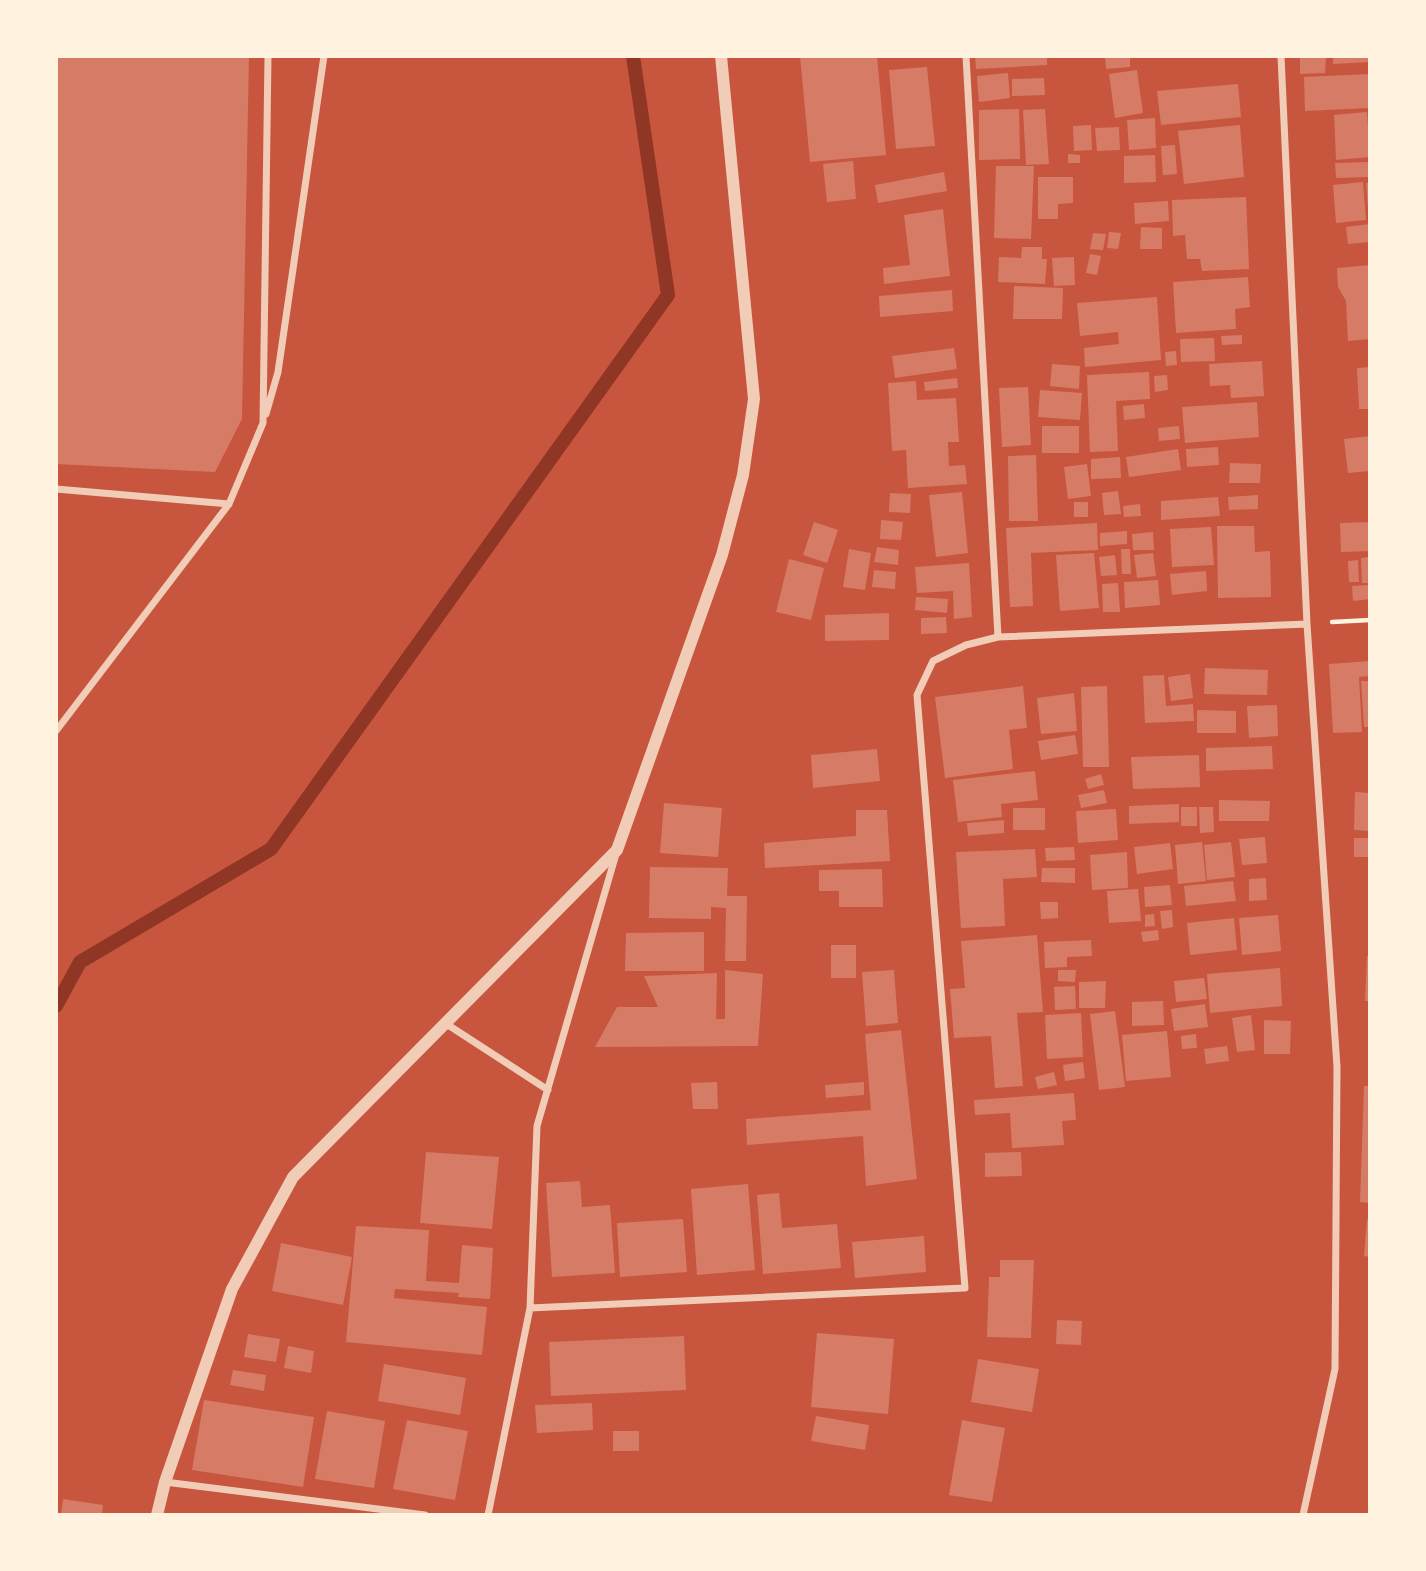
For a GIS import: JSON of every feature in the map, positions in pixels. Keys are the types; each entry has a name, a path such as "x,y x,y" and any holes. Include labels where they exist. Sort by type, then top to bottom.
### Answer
{"street":[{"path":"263,423 268,56"},
{"path":"56,732 229,504 263,423 278,372 324,56"},
{"path":"488,1515 530,1308 537,1126 617,850 722,555 743,475 754,399 721,56"},
{"path":"966,56 998,637"},
{"path":"1281,56 1307,624 1338,1067 1335,1369 1303,1515"},
{"path":"56,489 229,504"},
{"path":"530,1308 965,1288 917,695 933,661 965,645 998,637 1307,624"},
{"path":"157,1515 165,1482 232,1289 293,1177 617,850"},
{"path":"445,1023 548,1090"},
{"path":"165,1482 425,1515"}],"path":[{"path":"1307,624 1370,620"}],"building":[{"path":"56,56 249,56 242,419 215,472 56,464"},
{"path":"800,56 877,56 886,155 810,162"},
{"path":"975,56 1047,56 1047,65 976,69"},
{"path":"1105,56 1130,56 1130,67 1106,69"},
{"path":"1300,56 1326,56 1325,73 1300,74"},
{"path":"1333,56 1370,56 1370,62 1333,64"},
{"path":"927,67 935,146 896,149 889,70"},
{"path":"1137,70 1143,113 1115,118 1109,74"},
{"path":"1008,73 1010,98 979,102 977,76"},
{"path":"1370,74 1370,108 1305,111 1304,77"},
{"path":"1044,78 1045,95 1012,96 1012,79"},
{"path":"1238,84 1241,117 1161,125 1157,91"},
{"path":"1019,109 1020,159 979,160 979,110"},
{"path":"1045,109 1049,164 1026,165 1023,110"},
{"path":"1367,112 1370,157 1336,160 1334,115"},
{"path":"1155,118 1156,148 1129,150 1127,120"},
{"path":"1091,125 1092,150 1074,151 1073,126"},
{"path":"1240,125 1244,177 1184,184 1178,131"},
{"path":"1119,127 1120,150 1097,151 1095,128"},
{"path":"1175,145 1177,174 1163,175 1161,146"},
{"path":"1068,154 1080,155 1080,163 1068,163"},
{"path":"1155,155 1156,182 1124,183 1124,156"},
{"path":"853,161 856,199 827,202 823,164"},
{"path":"1370,162 1370,177 1336,178 1335,163"},
{"path":"996,166 1034,166 1031,239 994,238"},
{"path":"944,172 947,191 878,203 875,185"},
{"path":"1038,177 1073,177 1073,203 1058,204 1058,219 1038,219"},
{"path":"1363,182 1366,220 1336,223 1333,185"},
{"path":"1366,183 1370,183 1370,210 1368,210"},
{"path":"1246,197 1249,269 1202,271 1200,259 1187,259 1185,235 1173,236 1172,200"},
{"path":"1168,201 1169,221 1135,224 1134,203"},
{"path":"943,209 950,276 884,284 883,268 910,265 904,215"},
{"path":"1370,224 1370,242 1348,244 1346,227"},
{"path":"1141,227 1162,228 1162,249 1140,249"},
{"path":"1109,232 1121,233 1118,249 1107,248"},
{"path":"1093,233 1106,234 1103,250 1090,249"},
{"path":"1022,247 1042,247 1042,259 1047,259 1045,284 998,282 999,257 1021,258"},
{"path":"1090,254 1101,256 1097,275 1086,273"},
{"path":"1074,257 1075,285 1054,286 1052,258"},
{"path":"1370,265 1370,339 1348,341 1346,301 1338,287 1337,268"},
{"path":"1248,277 1250,307 1235,309 1236,329 1176,333 1173,282"},
{"path":"1014,286 1063,288 1062,319 1013,319"},
{"path":"952,290 953,311 880,317 879,296"},
{"path":"1157,297 1161,360 1085,367 1084,348 1119,344 1118,332 1080,336 1077,303"},
{"path":"1242,335 1242,344 1222,345 1221,336"},
{"path":"1214,338 1215,361 1181,362 1180,339"},
{"path":"954,348 957,369 895,378 892,356"},
{"path":"1176,351 1177,365 1166,366 1165,352"},
{"path":"1262,361 1264,396 1231,398 1230,385 1210,386 1209,364"},
{"path":"1052,364 1080,366 1079,389 1050,386"},
{"path":"1370,367 1370,409 1359,409 1357,368"},
{"path":"1149,372 1150,399 1116,401 1118,451 1090,452 1087,375"},
{"path":"1167,375 1168,390 1155,392 1154,376"},
{"path":"957,378 958,388 925,391 924,382"},
{"path":"916,381 917,400 956,398 959,442 948,442 949,466 965,465 967,484 908,488 906,450 892,451 888,383"},
{"path":"1028,387 1031,445 1002,447 999,388"},
{"path":"1040,390 1082,393 1080,420 1038,417"},
{"path":"1257,402 1259,437 1185,443 1182,407"},
{"path":"1144,404 1145,418 1124,420 1123,406"},
{"path":"1042,426 1079,426 1079,453 1042,453"},
{"path":"1179,426 1180,439 1159,441 1158,428"},
{"path":"1370,436 1370,471 1348,473 1344,439"},
{"path":"1218,447 1219,465 1187,467 1186,449"},
{"path":"1178,449 1181,470 1129,477 1126,457"},
{"path":"1036,455 1038,521 1009,521 1008,456"},
{"path":"1120,457 1121,478 1091,479 1091,459"},
{"path":"1230,463 1261,464 1260,483 1229,483"},
{"path":"1087,464 1091,496 1068,499 1064,467"},
{"path":"1118,491 1121,514 1104,515 1102,493"},
{"path":"962,492 968,553 936,557 929,495"},
{"path":"890,493 911,494 910,513 889,512"},
{"path":"1258,495 1258,509 1229,510 1228,497"},
{"path":"1218,497 1220,516 1161,520 1161,501"},
{"path":"1074,502 1088,502 1088,517 1074,517"},
{"path":"1140,504 1141,516 1124,517 1123,506"},
{"path":"881,520 903,522 901,540 880,539"},
{"path":"814,522 838,530 827,563 803,555"},
{"path":"1370,522 1370,551 1341,552 1340,523"},
{"path":"1097,523 1098,550 1031,553 1033,606 1010,607 1006,528"},
{"path":"1217,526 1254,526 1255,552 1270,551 1271,597 1218,598"},
{"path":"1211,527 1214,565 1172,567 1170,529"},
{"path":"1127,531 1127,544 1100,546 1100,533"},
{"path":"1153,532 1154,550 1133,550 1132,534"},
{"path":"877,547 899,550 898,565 874,562"},
{"path":"849,549 871,553 865,590 843,587"},
{"path":"1121,549 1130,549 1131,574 1122,574"},
{"path":"1094,553 1099,608 1060,611 1056,555"},
{"path":"1153,553 1156,576 1137,578 1134,555"},
{"path":"1115,555 1117,575 1101,576 1099,557"},
{"path":"1370,557 1370,583 1362,583 1361,558"},
{"path":"789,559 824,568 811,620 776,612"},
{"path":"1358,560 1359,582 1349,582 1348,561"},
{"path":"969,563 972,617 954,619 953,591 917,593 915,567"},
{"path":"874,570 896,572 895,589 872,587"},
{"path":"1206,571 1207,591 1172,595 1170,574"},
{"path":"1158,580 1160,605 1125,608 1124,582"},
{"path":"1118,583 1120,612 1103,612 1102,584"},
{"path":"1370,585 1370,599 1353,601 1352,586"},
{"path":"916,597 948,599 947,613 915,610"},
{"path":"889,613 889,640 825,641 825,615"},
{"path":"946,617 947,633 921,634 921,618"},
{"path":"1370,661 1370,676 1359,677 1362,732 1333,733 1329,664"},
{"path":"1205,668 1268,670 1267,695 1204,694"},
{"path":"1190,674 1193,698 1171,701 1168,677"},
{"path":"1164,675 1166,706 1193,704 1194,721 1145,723 1143,676"},
{"path":"1361,681 1370,681 1370,727 1364,727"},
{"path":"1023,686 1027,728 1009,730 1013,769 945,778 935,697"},
{"path":"1107,686 1109,767 1083,767 1081,687"},
{"path":"1074,693 1077,731 1041,734 1037,698"},
{"path":"1277,705 1278,736 1249,738 1247,706"},
{"path":"1197,710 1236,711 1236,733 1197,733"},
{"path":"1075,735 1078,754 1041,760 1038,741"},
{"path":"1272,746 1273,769 1206,771 1206,748"},
{"path":"877,749 880,781 813,788 811,755"},
{"path":"1199,755 1200,787 1133,789 1131,757"},
{"path":"1035,771 1038,800 1001,804 1002,817 958,822 953,780"},
{"path":"1101,774 1104,785 1088,789 1085,779"},
{"path":"1104,790 1107,803 1081,808 1078,795"},
{"path":"1355,792 1370,793 1370,831 1354,830"},
{"path":"1219,800 1270,801 1269,821 1219,821"},
{"path":"664,803 722,808 718,857 660,853"},
{"path":"1179,804 1179,822 1129,824 1129,806"},
{"path":"1181,807 1197,807 1197,826 1181,826"},
{"path":"1199,807 1213,807 1214,832 1200,833"},
{"path":"1013,808 1045,808 1045,830 1013,830"},
{"path":"1116,809 1118,840 1078,843 1076,811"},
{"path":"856,810 887,810 890,861 765,868 764,843 856,836"},
{"path":"1004,820 1004,833 968,836 967,823"},
{"path":"1265,837 1267,863 1242,865 1239,839"},
{"path":"1354,838 1370,838 1370,857 1354,857"},
{"path":"1202,842 1206,881 1178,884 1175,845"},
{"path":"1231,842 1235,877 1207,880 1204,845"},
{"path":"1170,843 1173,869 1137,874 1134,847"},
{"path":"1074,847 1075,860 1046,861 1045,848"},
{"path":"1035,849 1037,877 1003,879 1005,926 961,928 956,852"},
{"path":"1127,852 1128,888 1092,890 1090,855"},
{"path":"650,867 728,868 727,896 747,896 746,961 725,961 726,908 711,907 711,919 649,918"},
{"path":"1042,868 1075,868 1075,883 1041,882"},
{"path":"882,869 883,907 839,907 839,891 819,891 819,870"},
{"path":"1266,878 1267,900 1249,901 1249,879"},
{"path":"1233,881 1236,901 1186,906 1184,886"},
{"path":"1170,885 1172,905 1145,907 1144,887"},
{"path":"1138,889 1141,921 1109,923 1107,891"},
{"path":"1040,902 1058,902 1058,918 1041,919"},
{"path":"1172,910 1173,927 1162,929 1160,911"},
{"path":"1154,914 1155,926 1145,927 1145,915"},
{"path":"1278,915 1281,951 1242,955 1239,918"},
{"path":"1234,918 1237,950 1190,955 1187,923"},
{"path":"1158,930 1159,940 1143,942 1141,932"},
{"path":"704,932 704,971 625,971 626,933"},
{"path":"1037,935 1043,1012 1017,1013 1023,1086 995,1088 991,1036 954,1038 950,989 965,988 961,941"},
{"path":"1091,940 1092,956 1067,957 1067,967 1045,968 1044,942"},
{"path":"831,945 856,945 856,978 831,978"},
{"path":"1367,956 1370,956 1370,1001 1365,1001"},
{"path":"1280,968 1282,1006 1210,1013 1207,974"},
{"path":"725,970 763,974 758,1046 595,1047 617,1007 658,1007 644,976 717,973 716,1019 725,1019"},
{"path":"894,970 898,1023 866,1026 862,972"},
{"path":"1058,970 1076,970 1075,982 1058,981"},
{"path":"1204,978 1207,999 1176,1002 1174,981"},
{"path":"1106,981 1105,1008 1079,1008 1079,982"},
{"path":"1075,986 1076,1009 1055,1010 1054,987"},
{"path":"1163,1001 1164,1025 1132,1026 1132,1002"},
{"path":"1205,1004 1208,1027 1174,1031 1171,1009"},
{"path":"1115,1011 1125,1087 1099,1090 1090,1014"},
{"path":"1081,1013 1083,1057 1047,1059 1045,1015"},
{"path":"1251,1015 1255,1050 1237,1052 1232,1018"},
{"path":"1264,1020 1291,1021 1290,1054 1264,1054"},
{"path":"901,1030 917,1179 866,1186 863,1136 747,1145 746,1119 871,1110 865,1034"},
{"path":"1167,1031 1171,1077 1126,1081 1122,1035"},
{"path":"1196,1034 1197,1048 1182,1049 1181,1036"},
{"path":"1227,1046 1229,1061 1206,1064 1204,1049"},
{"path":"1083,1062 1085,1078 1065,1081 1063,1065"},
{"path":"1054,1072 1057,1085 1038,1089 1035,1077"},
{"path":"717,1082 718,1109 693,1109 691,1083"},
{"path":"864,1082 864,1095 826,1098 825,1085"},
{"path":"1364,1086 1370,1086 1370,1203 1360,1202"},
{"path":"1074,1093 1076,1120 1062,1121 1064,1145 1012,1148 1010,1113 975,1115 974,1100"},
{"path":"426,1152 499,1157 492,1229 420,1223"},
{"path":"1021,1152 1022,1176 985,1177 985,1153"},
{"path":"580,1181 582,1207 610,1205 615,1273 552,1277 546,1183"},
{"path":"748,1184 755,1270 697,1275 691,1189"},
{"path":"779,1193 782,1228 837,1224 841,1268 763,1274 757,1195"},
{"path":"683,1219 687,1272 620,1277 617,1223"},
{"path":"1367,1219 1370,1220 1370,1257 1364,1256"},
{"path":"356,1226 429,1230 426,1281 459,1283 462,1245 493,1248 490,1299 458,1297 459,1293 395,1289 394,1298 487,1307 482,1355 346,1342"},
{"path":"924,1236 926,1272 855,1278 852,1242"},
{"path":"281,1243 352,1257 343,1305 272,1291"},
{"path":"1000,1260 1034,1260 1031,1338 987,1337 989,1277 1000,1277"},
{"path":"1057,1320 1082,1321 1081,1345 1056,1344"},
{"path":"817,1333 894,1339 888,1414 811,1407"},
{"path":"248,1334 280,1339 276,1362 244,1357"},
{"path":"684,1336 686,1390 551,1396 549,1342"},
{"path":"288,1346 314,1351 311,1373 284,1368"},
{"path":"978,1359 1039,1369 1032,1412 971,1402"},
{"path":"384,1364 466,1378 460,1415 378,1401"},
{"path":"233,1370 266,1375 264,1391 230,1385"},
{"path":"204,1400 314,1417 303,1487 192,1470"},
{"path":"592,1403 593,1430 537,1433 535,1405"},
{"path":"327,1411 385,1421 374,1488 315,1479"},
{"path":"816,1416 869,1425 865,1450 811,1441"},
{"path":"407,1420 468,1431 455,1500 393,1489"},
{"path":"962,1420 1005,1428 992,1502 949,1495"},
{"path":"613,1431 639,1431 639,1451 613,1451"},
{"path":"63,1499 103,1505 102,1515 61,1515"}],"waterway":[{"path":"56,1006 80,962 271,849 668,295 633,56"}]}
